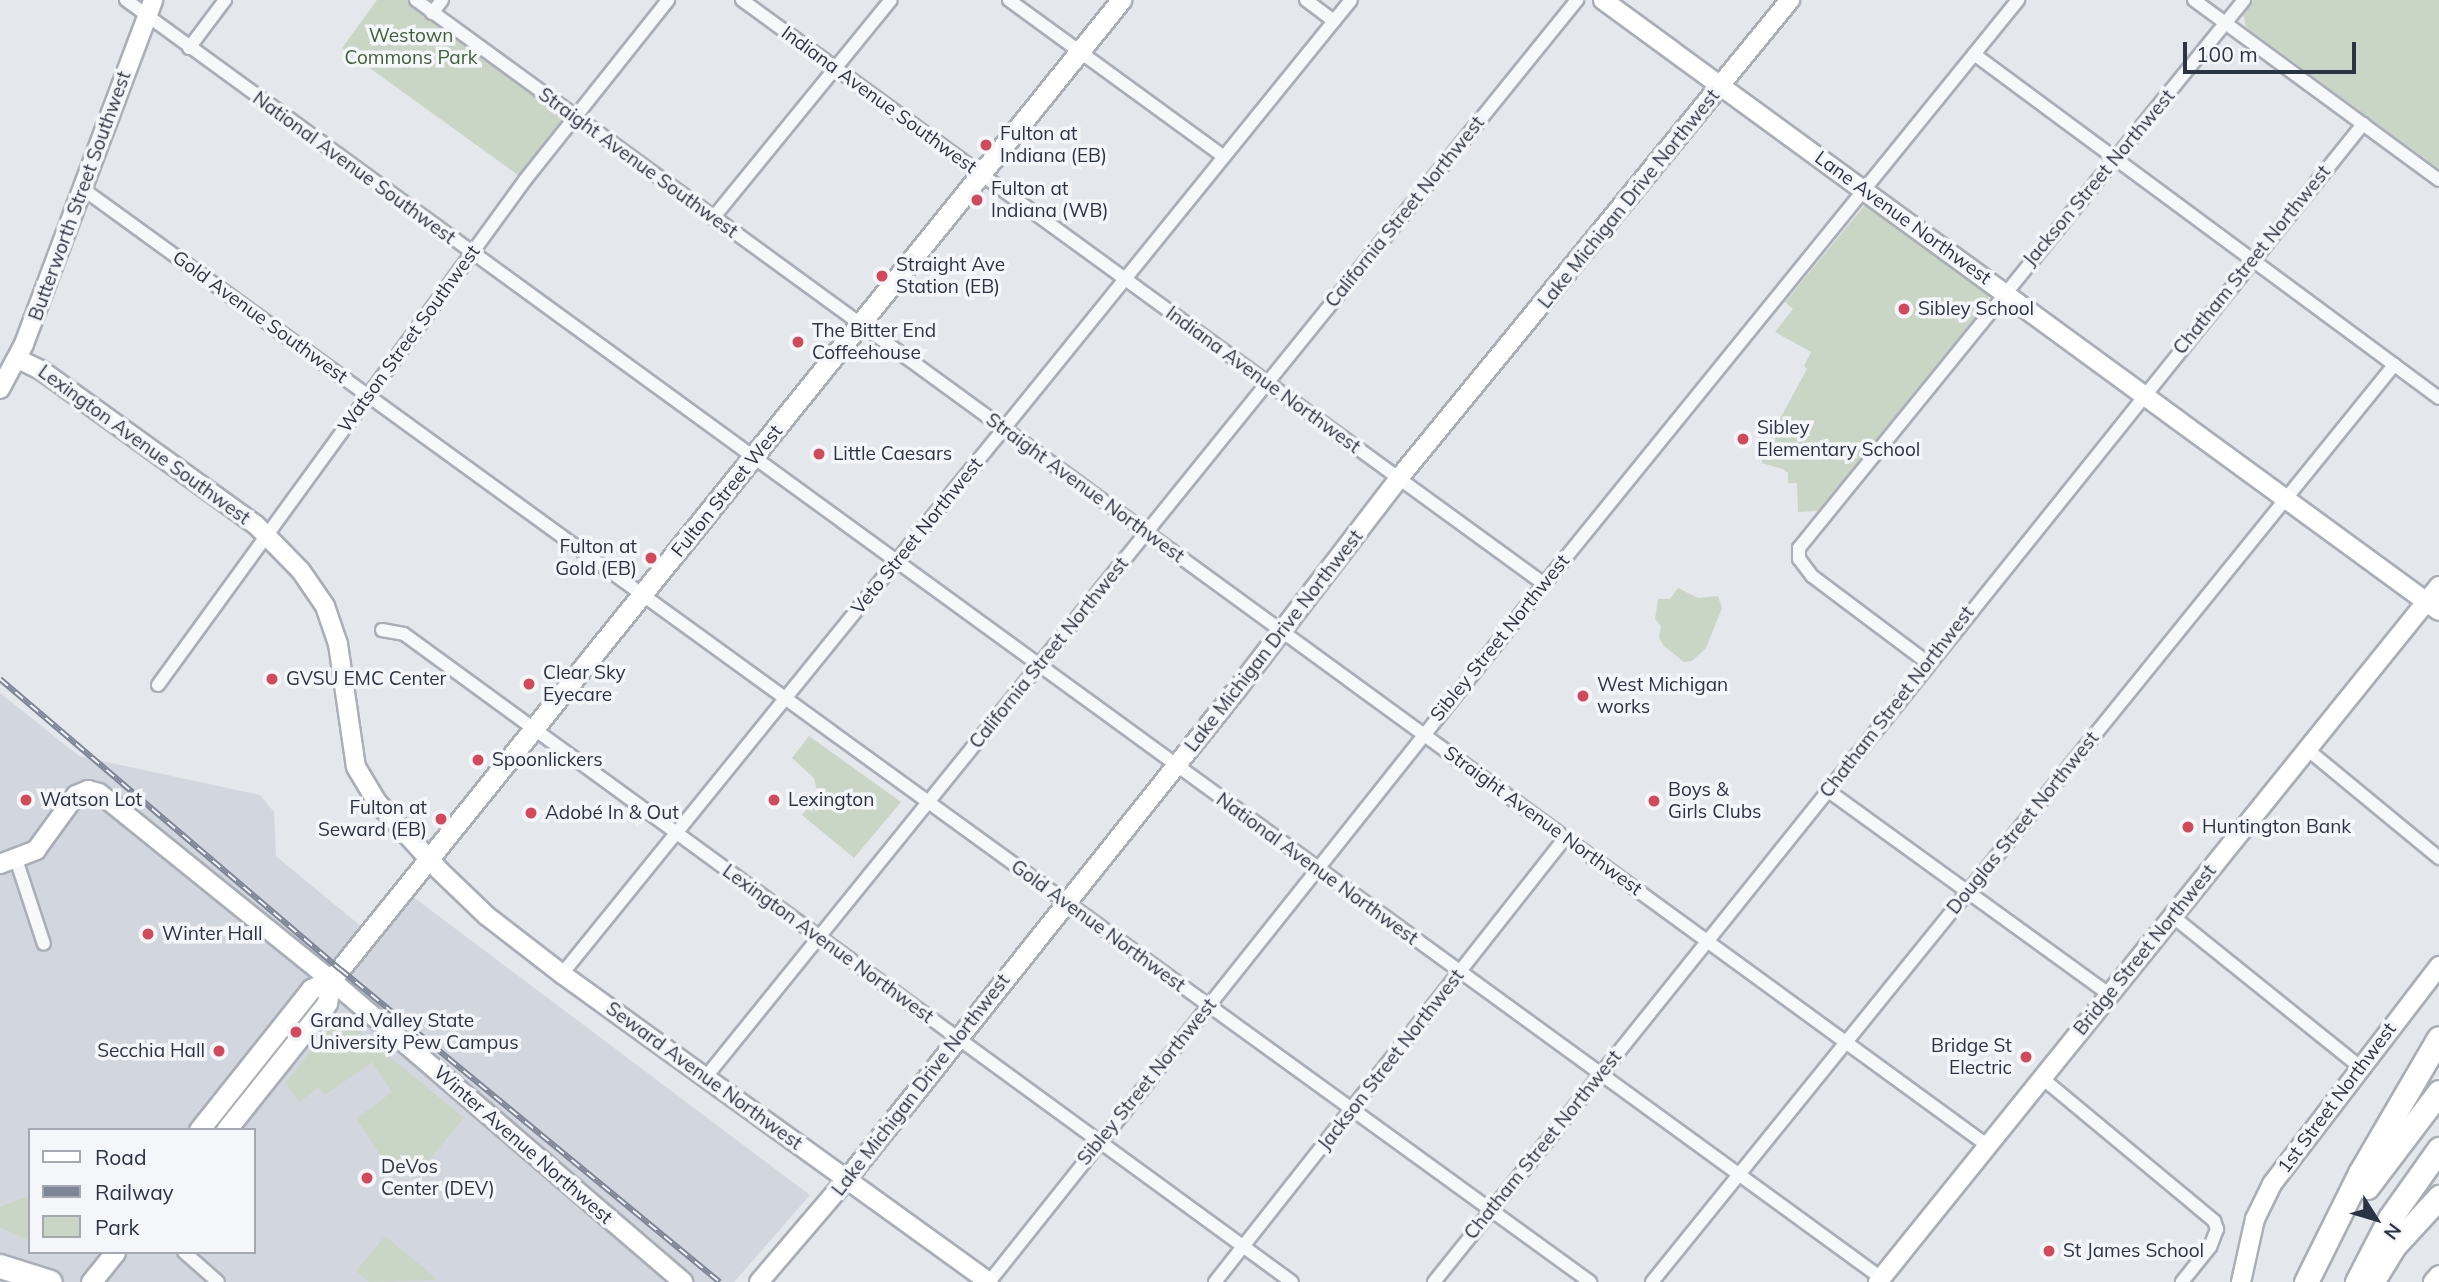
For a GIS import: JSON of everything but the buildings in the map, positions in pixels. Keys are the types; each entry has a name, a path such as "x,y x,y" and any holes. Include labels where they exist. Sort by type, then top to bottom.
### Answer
{"highway":[{"path":"2306,1282 2360,1173 2439,1038"},
{"path":"2317,1282 2370,1183 2439,1092"},
{"path":"2357,1282 2390,1218 2439,1149"},
{"path":"2372,1282 2394,1246 2439,1197"},
{"path":"0,1266 50,1282"}],"main road":[{"name":"Fulton Street West","path":"228,1128 327,1003 331,981 1121,0"},
{"name":"Fulton Street West","path":"201,1128 312,989 331,981"},
{"path":"91,1282 113,1254"}],"street":[{"name":"National Avenue Southwest","path":"126,0 150,8 190,48 752,459"},
{"path":"190,48 225,0"},
{"name":"Straight Avenue Southwest","path":"416,0 861,325"},
{"path":"432,13 442,0"},
{"name":"Watson Street Southwest","path":"158,685 573,115 668,0"},
{"name":"Indiana Avenue Southwest","path":"742,0 982,175"},
{"path":"713,218 891,0"},
{"path":"1010,0 1224,157"},
{"path":"1306,0 1334,21"},
{"name":"Veto Street Northwest","path":"562,974 1351,0"},
{"name":"California Street Northwest","path":"705,1078 1577,0"},
{"name":"Lane Avenue Northwest","path":"1603,0 2432,607"},
{"name":"Lake Michigan Drive Northwest","path":"759,1282 847,1179 1175,767 1399,478 1790,0"},
{"name":"Sibley Street Northwest","path":"989,1282 1544,584 2018,0"},
{"path":"2194,0 2439,180"},
{"name":"Jackson Street Northwest","path":"1928,663 1812,576 1798,553 1808,534 2244,0"},
{"name":"Butterworth Street Southwest","path":"0,388 18,359 150,8"},
{"path":"1974,54 2439,398"},
{"name":"Chatham Street Northwest","path":"1434,1282 2363,124"},
{"name":"Indiana Avenue Northwest","path":"982,175 1544,584"},
{"name":"Gold Avenue Southwest","path":"83,189 643,593"},
{"name":"Straight Avenue Northwest","path":"861,325 1987,1145"},
{"name":"Lexington Avenue Southwest","path":"18,359 41,370 268,535 302,571 325,606 338,644 356,767 377,802 428,860"},
{"name":"Douglas Street Northwest","path":"1652,1282 2394,365"},
{"name":"National Avenue Northwest","path":"752,459 1037,668 1601,1073 1880,1280"},
{"name":"Bridge Street Northwest","path":"1880,1280 2171,915 2308,750 2432,607 2439,586"},
{"name":"Gold Avenue Northwest","path":"643,593 1065,904 1590,1282"},
{"path":"382,630 404,635 533,731"},
{"name":"Lexington Avenue Northwest","path":"533,731 1292,1282"},
{"path":"2308,750 2439,858"},
{"path":"1827,790 2109,994"},
{"name":"Winter Avenue Northwest","path":"8,861 41,846 83,791 107,797 331,981 683,1282"},
{"name":"Jackson Street Northwest","path":"1215,1282 1566,838"},
{"name":"Seward Avenue Northwest","path":"428,860 487,916 562,974 989,1282"},
{"path":"8,861 44,944"},
{"path":"2171,915 2359,1066"},
{"name":"1st Street Northwest","path":"2241,1282 2249,1238 2272,1184 2359,1066 2439,966"},
{"path":"2042,1078 2207,1214 2217,1229 2210,1247 2182,1282"},
{"path":"186,1254 218,1282"},
{"path":"2433,1282 2439,1275"}],"shaded area":[{"name":"Grand Valley State University Pew Campus","path":"0,693 79,756 260,795 274,812 276,856 369,933 404,890 810,1195 734,1282 0,1282"}],"green space":[{"name":"Westown Commons Park","path":"377,0 417,0 573,115 525,180 342,48"},
{"path":"2253,0 2439,0 2439,169 2246,27 2243,14"},
{"path":"1864,206 1873,206 1990,293 1986,304 1818,511 1798,512 1797,483 1788,483 1788,473 1783,469 1762,463 1763,450 1807,369 1804,366 1811,352 1775,332 1793,309 1785,302"},
{"path":"1678,588 1698,598 1718,596 1722,608 1706,648 1692,661 1684,662 1664,646 1659,638 1661,626 1655,619 1658,599 1670,599"},
{"path":"809,736 901,802 854,858 802,815 818,795 814,778 792,758"},
{"path":"344,1019 464,1118 413,1179 402,1158 389,1167 356,1119 392,1092 372,1062 325,1095 318,1088 299,1102 285,1083 335,1020"},
{"path":"28,1196 28,1240 0,1227 0,1207"},
{"path":"385,1236 436,1278 435,1280 369,1282 356,1271"}],"railway":[{"path":"0,679 340,969 720,1282"}],"place":[{"name":"Fulton at Indiana (EB)","path":"986,145"},
{"name":"Fulton at Indiana (WB)","path":"977,200"},
{"name":"Straight Ave Station (EB)","path":"882,276"},
{"name":"Sibley School","path":"1904,309"},
{"name":"The Bitter End Coffeehouse","path":"798,342"},
{"name":"Sibley Elementary School","path":"1743,439"},
{"name":"Little Caesars","path":"819,454"},
{"name":"Fulton at Gold (EB)","path":"651,558"},
{"name":"GVSU EMC Center","path":"272,679"},
{"name":"Clear Sky Eyecare","path":"529,684"},
{"name":"West Michigan works","path":"1583,696"},
{"name":"Spoonlickers","path":"478,760"},
{"name":"Watson Lot","path":"26,800"},
{"name":"Lexington","path":"774,800"},
{"name":"Boys & Girls Clubs","path":"1654,801"},
{"name":"Adobé In & Out","path":"531,813"},
{"name":"Fulton at Seward (EB)","path":"441,819"},
{"name":"Huntington Bank","path":"2188,827"},
{"name":"Winter Hall","path":"148,934"},
{"name":"Grand Valley State University Pew Campus","path":"296,1032"},
{"name":"Secchia Hall","path":"219,1051"},
{"name":"Bridge St Electric","path":"2026,1057"},
{"name":"DeVos Center (DEV)","path":"367,1178"},
{"name":"St James School","path":"2049,1251"}]}
